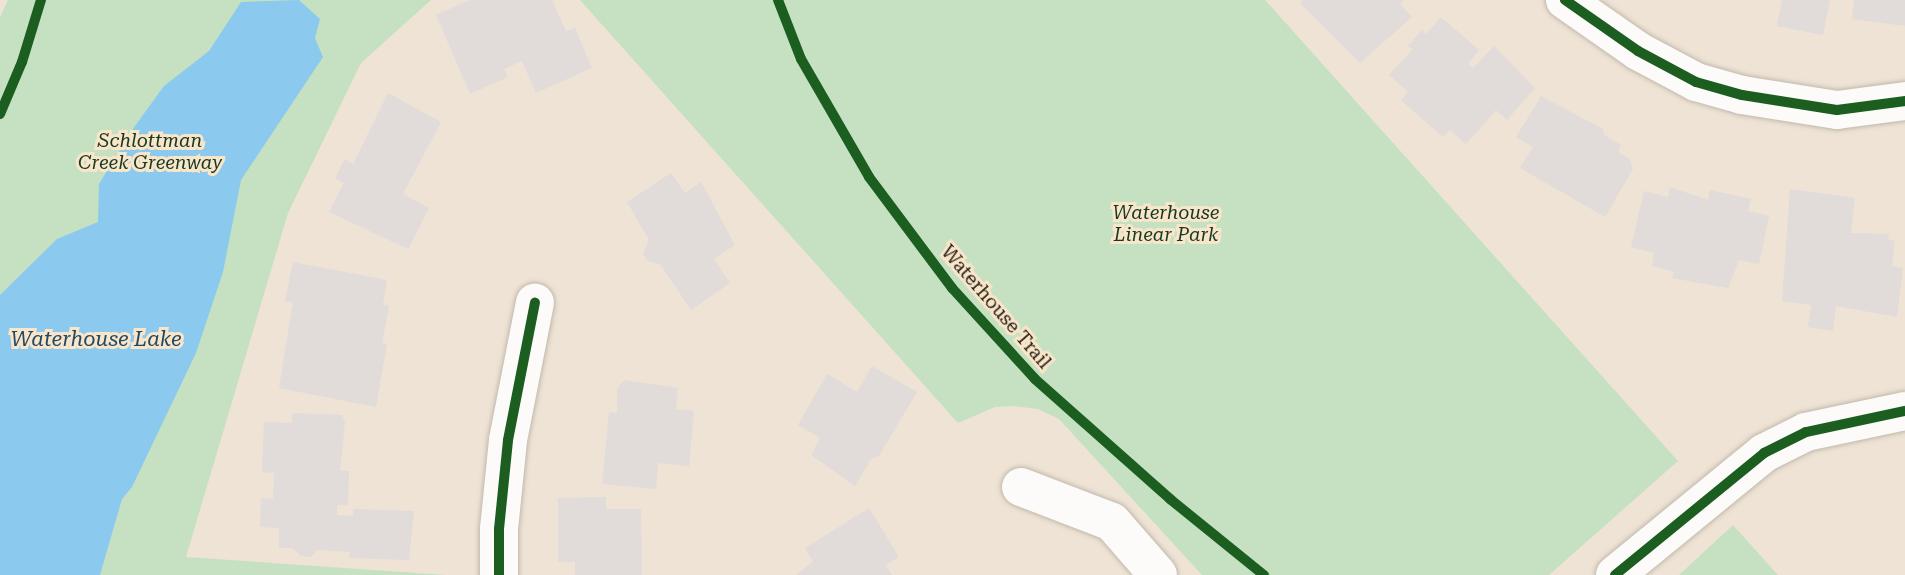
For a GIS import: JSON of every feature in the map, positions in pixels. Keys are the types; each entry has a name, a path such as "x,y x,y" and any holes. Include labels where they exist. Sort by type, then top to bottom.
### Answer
{"street":[{"path":"1565,0 1638,51 1696,82 1742,96 1837,110 1905,101"},
{"path":"499,575 509,440 535,303"},
{"path":"1615,575 1764,453 1806,432 1905,411"},
{"path":"1021,487 1112,522 1158,575"}],"green space":[{"name":"Schlottman Creek Greenway","path":"8,0 431,0 361,63 288,213 186,557 445,575 0,575 0,17"},
{"name":"Waterhouse Linear Park","path":"580,0 1265,0 1678,461 1549,575 1202,575 1059,419 1038,409 1014,406 995,407 958,423"},
{"path":"1733,525 1778,575 1679,575"}],"water":[{"name":"Waterhouse Lake","path":"299,0 320,19 315,38 323,57 241,180 223,272 196,353 132,487 122,499 100,575 0,575 0,295 57,239 98,222 99,184 135,126 164,86 209,51 241,2"}],"building":[{"path":"470,0 552,0 566,31 575,28 592,68 536,93 522,61 504,69 508,77 470,94 436,15"},
{"path":"1303,0 1404,0 1400,4 1412,17 1360,63 1300,3"},
{"path":"1782,0 1830,0 1823,35 1777,26"},
{"path":"1854,0 1905,0 1905,26 1852,19"},
{"path":"1441,17 1479,50 1468,64 1473,68 1494,46 1535,88 1507,120 1496,110 1466,144 1450,130 1443,137 1401,100 1408,92 1389,75 1413,49 1408,46 1422,30 1426,34"},
{"path":"388,93 441,122 403,194 429,208 408,249 329,212 344,183 335,178 345,159 353,164"},
{"path":"1541,96 1603,129 1604,135 1621,145 1618,152 1630,159 1633,169 1605,217 1520,168 1533,147 1516,137"},
{"path":"671,173 685,193 701,182 735,245 714,259 730,283 691,310 660,264 649,262 643,254 649,240 627,202"},
{"path":"1670,187 1708,200 1710,190 1751,199 1748,211 1769,216 1759,264 1739,260 1728,288 1672,278 1674,272 1652,266 1654,253 1631,247 1644,191 1668,197"},
{"path":"1790,189 1855,198 1851,233 1889,234 1888,239 1895,241 1892,266 1903,268 1897,317 1836,306 1833,331 1808,327 1811,305 1782,301"},
{"path":"293,262 387,280 383,305 389,306 382,343 387,344 376,407 279,388 293,302 285,301"},
{"path":"872,366 917,392 879,456 871,459 855,486 811,455 820,438 798,425 827,374 857,392"},
{"path":"624,380 678,388 676,409 694,411 689,466 658,463 656,489 602,484 609,412 617,413 617,389"},
{"path":"292,413 342,415 345,422 340,471 349,471 348,505 337,505 337,515 353,516 353,509 414,511 409,560 349,558 350,552 317,550 311,557 301,556 293,548 279,548 279,528 260,527 261,498 273,499 274,473 262,472 264,422 292,423"},
{"path":"606,497 606,509 641,509 642,575 575,575 575,562 558,562 558,498"},
{"path":"869,508 899,557 886,565 892,575 796,575 813,562 805,548"}],"cycle path":[{"path":"0,114 22,62 41,0"},
{"name":"Waterhouse Trail","path":"778,0 801,59 869,177 952,288 1035,379 1170,499 1264,575"},
{"path":"1565,0 1638,51 1696,82 1742,95 1837,110 1905,101"},
{"path":"499,575 499,529 508,440 535,303"},
{"path":"1615,575 1764,453 1806,432 1905,411"}]}
